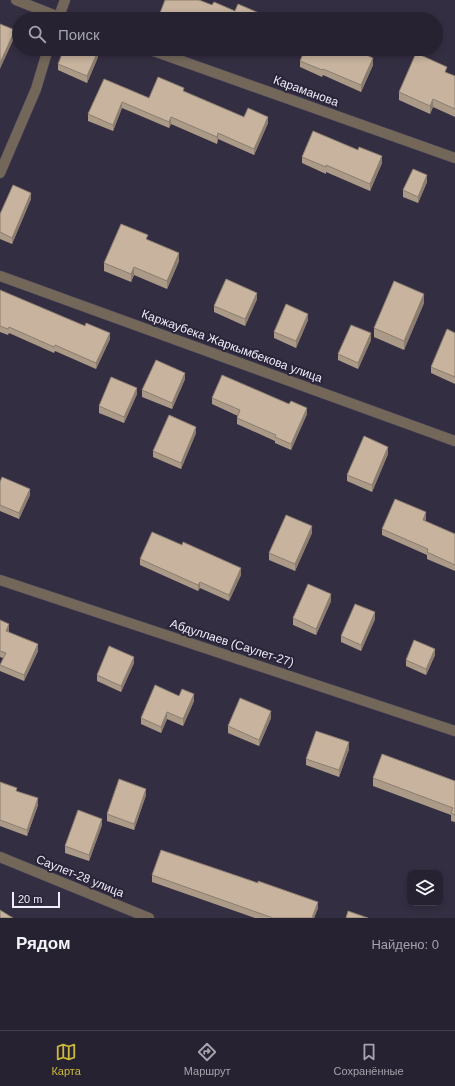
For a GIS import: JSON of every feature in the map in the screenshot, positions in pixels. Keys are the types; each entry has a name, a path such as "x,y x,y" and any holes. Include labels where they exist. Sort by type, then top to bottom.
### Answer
{"street":[{"path":"16,0 45,12"},
{"path":"62,12 65,0"},
{"path":"0,173 36,89 46,56"},
{"name":"Караманова","path":"168,56 455,158"},
{"name":"Каржаубека Жаркымбекова улица","path":"0,276 455,441"},
{"name":"Абдуллаев (Саулет-27)","path":"0,580 455,731"},
{"name":"Саулет-28 улица","path":"0,858 149,918"}],"building":[{"path":"165,0 199,0 212,5 214,2 235,11 238,4 257,12 160,12"},
{"path":"0,24 12,29 12,37 0,63"},
{"path":"61,56 96,56 87,76 58,64"},
{"path":"302,56 368,56 373,58 361,85 300,61"},
{"path":"415,56 423,56 447,67 445,72 455,76 455,109 433,99 430,106 399,92"},
{"path":"158,77 184,88 183,91 244,117 248,108 268,117 254,149 218,133 217,137 171,117 169,122 122,102 113,125 88,114 104,79 149,98"},
{"path":"313,131 358,150 359,147 382,156 370,184 326,165 326,167 302,157"},
{"path":"413,169 427,175 418,197 403,190"},
{"path":"13,185 31,193 12,238 0,232 0,214"},
{"path":"121,224 148,235 146,239 179,253 167,281 134,267 131,274 104,263"},
{"path":"226,279 257,293 245,319 214,306"},
{"path":"394,281 424,294 404,341 374,328"},
{"path":"0,290 85,326 86,323 110,333 96,363 55,345 54,347 9,327 8,329 0,326"},
{"path":"286,304 308,314 296,341 274,332"},
{"path":"351,325 371,333 358,363 338,354"},
{"path":"447,329 455,333 455,377 431,367"},
{"path":"156,360 185,373 172,403 142,390"},
{"path":"222,375 289,404 291,401 307,408 291,444 275,437 276,435 237,418 240,410 212,398"},
{"path":"111,377 137,388 124,417 99,406"},
{"path":"169,415 196,427 181,463 153,451"},
{"path":"364,436 388,447 372,485 347,475"},
{"path":"2,477 30,489 19,513 0,505 0,482"},
{"path":"395,499 426,512 423,520 455,534 455,565 427,552 428,549 382,529"},
{"path":"286,515 312,526 295,564 269,553"},
{"path":"152,532 182,545 183,542 241,568 229,595 200,582 198,585 140,559"},
{"path":"308,584 331,594 316,629 293,618"},
{"path":"355,604 375,612 361,645 341,636"},
{"path":"0,620 9,624 6,631 38,644 24,675 0,665 6,653 0,651"},
{"path":"414,640 435,649 426,669 406,660"},
{"path":"109,646 134,657 121,686 97,675"},
{"path":"155,685 179,696 182,689 194,694 183,719 167,712 161,727 141,718"},
{"path":"240,698 271,711 259,740 228,726"},
{"path":"316,731 349,742 339,770 306,759"},
{"path":"382,754 455,781 455,815 451,813 453,808 373,778"},
{"path":"119,779 146,789 134,824 107,814"},
{"path":"0,782 17,788 16,791 38,798 27,830 0,820"},
{"path":"78,810 102,819 89,855 65,846"},
{"path":"161,850 318,902 312,918 273,918 152,875"},
{"path":"0,910 13,918 0,918"},
{"path":"348,911 368,918 346,918"}]}
